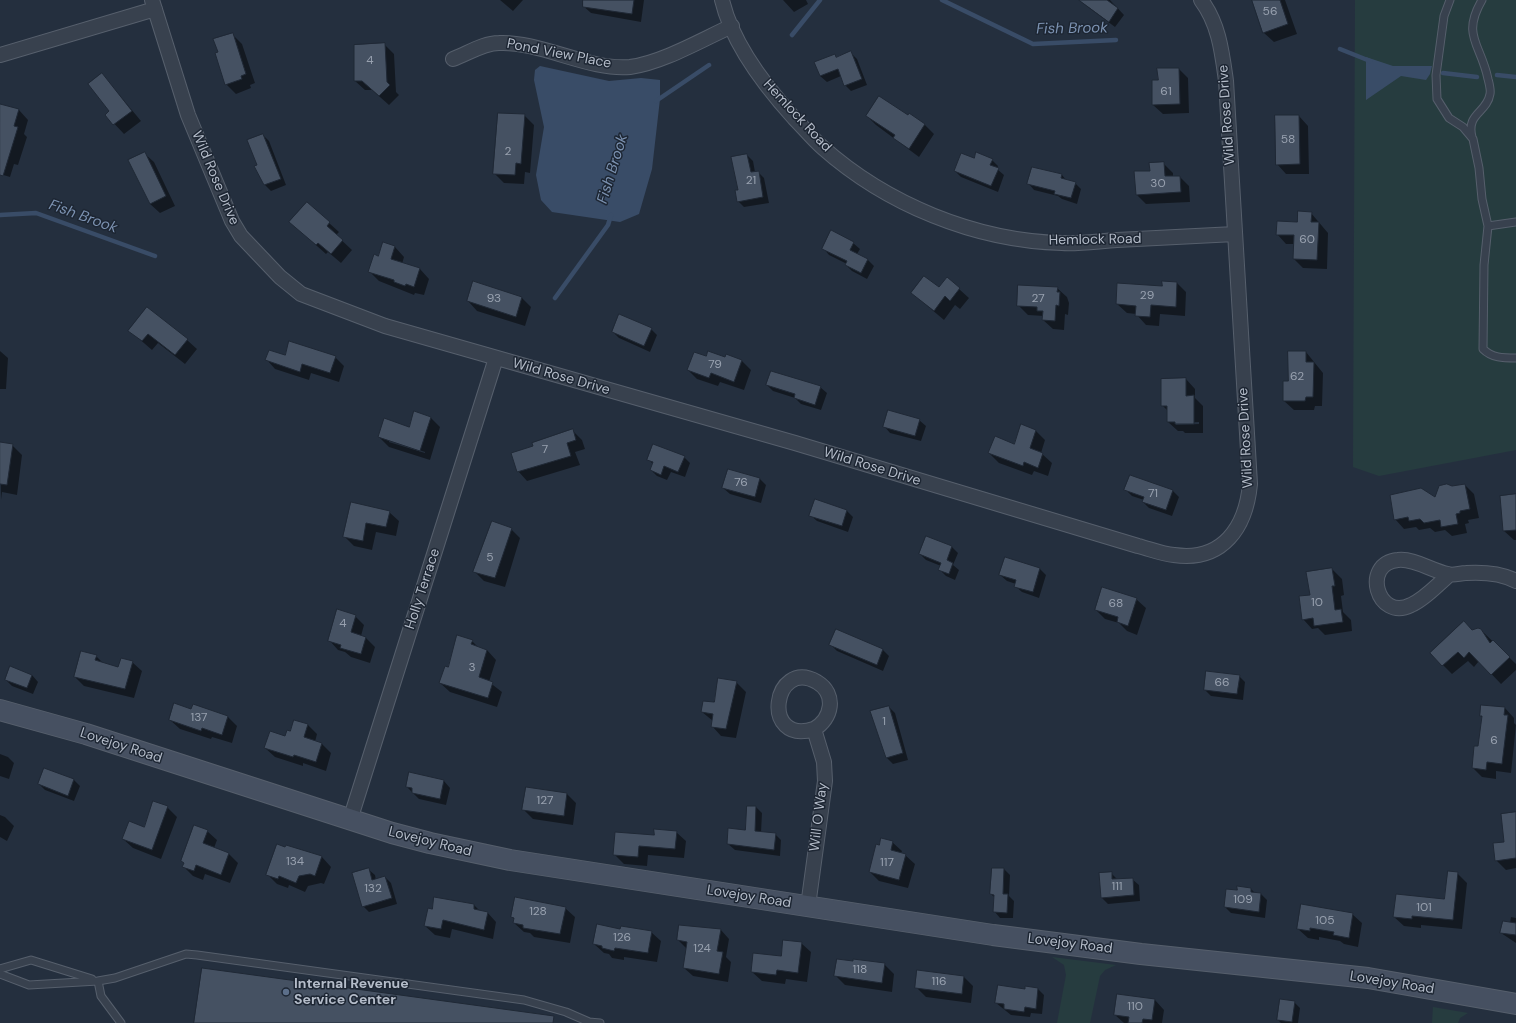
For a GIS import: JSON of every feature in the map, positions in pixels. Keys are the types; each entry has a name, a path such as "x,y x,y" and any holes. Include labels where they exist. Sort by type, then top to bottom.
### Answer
{"main road":[{"name":"Lovejoy Road","path":"0,710 86,734 350,820 430,843 510,860 993,934 1141,954 1368,978 1516,1004"}],"street":[{"name":"Hemlock Road","path":"722,0 732,26 755,69 774,95 821,147 862,178 904,203 961,226 1010,238 1062,243 1235,234"},
{"name":"Wild Rose Drive","path":"0,55 153,5 188,115 232,221 241,236 280,277 301,294 378,324 802,446 1138,546 1174,555 1192,556 1212,550 1227,541 1242,520 1248,504 1250,484 1226,81 1222,48 1208,9 1201,0"},
{"name":"Pond View Place","path":"453,60 497,42 514,43 606,66 629,67 650,63 732,26"},
{"name":"Holly Terrace","path":"350,820 496,358"},
{"path":"1449,575 1416,603 1406,607 1395,608 1386,603 1377,590 1376,580 1380,570 1393,560 1404,560 1449,575 1470,572 1494,574 1516,581"},
{"name":"Will O Way","path":"808,906 824,781 824,762 814,730"}],"lane":[{"path":"1450,0 1444,16 1436,75 1437,99 1449,118 1463,127 1472,139"},
{"path":"1482,0 1474,19 1473,39 1482,58 1491,93 1486,104 1471,122 1470,129 1480,168 1482,199 1488,226 1484,265 1483,349 1489,355 1496,357 1516,358"},
{"path":"1488,226 1516,222"},
{"path":"0,974 29,985 98,981 114,978 186,954 524,1000 566,1012 588,1022 600,1023"},
{"path":"0,969 31,960 98,981"},
{"path":"98,981 101,996 121,1023"}],"green space":[{"path":"1355,0 1516,0 1516,450 1379,476 1353,467"},
{"path":"1052,957 1116,965 1105,970 1100,976 1090,1023 1057,1023 1066,975 1064,965"},
{"path":"1433,1007 1468,1013 1460,1018 1458,1023 1432,1023"}],"water":[{"path":"1366,57 1393,66 1432,66 1430,74 1426,80 1401,76 1366,100"},
{"path":"540,66 609,81 641,78 660,80 660,99 652,169 639,214 620,222 552,212 541,200 536,175 544,127 534,80 535,70"}],"building":[{"path":"583,0 634,0 632,14 583,7"},
{"path":"1079,0 1107,0 1118,8 1109,22"},
{"path":"1252,0 1280,0 1288,24 1263,33"},
{"path":"233,33 246,74 241,76 242,79 225,85 215,53 218,52 213,39"},
{"path":"385,43 387,82 390,85 379,96 362,81 354,81 354,45"},
{"path":"851,51 862,79 844,86 838,69 820,76 814,62 835,54 836,57"},
{"path":"1157,68 1179,68 1180,104 1152,105 1152,80 1158,80"},
{"path":"102,73 132,111 113,125 105,115 109,111 88,84"},
{"path":"879,96 925,124 909,149 893,138 895,135 866,116"},
{"path":"0,104 19,109 14,126 18,127 3,176 0,175"},
{"path":"498,113 525,114 521,164 516,163 515,175 493,174"},
{"path":"1275,115 1299,115 1300,164 1276,165"},
{"path":"263,134 281,179 264,185 254,166 257,165 247,140"},
{"path":"145,152 166,196 150,204 128,160"},
{"path":"976,152 993,159 990,165 999,168 991,186 954,171 961,153 974,158"},
{"path":"747,154 751,172 759,171 763,197 737,202 735,190 738,190 731,157"},
{"path":"1164,162 1165,176 1180,176 1181,192 1136,195 1134,171 1150,171 1149,163"},
{"path":"1032,167 1062,174 1061,178 1076,182 1071,198 1054,194 1055,191 1027,184"},
{"path":"307,202 330,222 327,226 343,240 331,254 318,243 316,245 289,222"},
{"path":"1298,211 1312,212 1311,222 1319,222 1317,260 1293,259 1294,235 1276,235 1277,221 1297,222"},
{"path":"831,230 854,242 850,250 868,259 861,273 845,265 847,261 822,249"},
{"path":"383,242 395,246 391,259 420,268 414,287 406,284 405,286 394,282 394,280 368,272 374,254 378,256"},
{"path":"924,276 939,287 947,277 960,288 950,301 945,296 934,311 911,293"},
{"path":"473,281 522,297 516,317 467,301"},
{"path":"1162,281 1177,282 1176,307 1151,305 1150,317 1135,316 1136,306 1116,304 1117,283 1162,286"},
{"path":"1018,285 1058,287 1057,292 1060,292 1059,306 1056,305 1055,321 1042,320 1043,311 1037,311 1037,307 1017,306"},
{"path":"147,307 188,339 175,355 148,334 142,341 128,331"},
{"path":"619,314 652,328 644,346 612,332"},
{"path":"289,341 336,356 330,373 302,364 300,372 265,360 269,350 285,355"},
{"path":"708,351 725,357 726,354 742,360 734,382 711,373 709,378 687,370 694,352 706,356"},
{"path":"1288,351 1306,351 1306,362 1314,362 1313,397 1306,397 1305,401 1283,401 1283,381 1288,381"},
{"path":"771,371 821,386 815,405 794,398 795,394 766,385"},
{"path":"1186,378 1186,396 1194,395 1194,424 1175,424 1175,422 1167,422 1167,406 1161,406 1161,379"},
{"path":"888,410 920,419 915,436 883,427"},
{"path":"414,411 431,417 420,451 378,437 384,418 409,427"},
{"path":"1021,424 1036,430 1030,448 1043,453 1038,468 1024,462 1023,466 988,453 995,436 1014,444"},
{"path":"573,429 576,440 567,443 571,456 517,472 511,453 533,446 532,443"},
{"path":"0,442 13,444 7,485 0,484"},
{"path":"653,444 685,456 678,472 664,466 661,475 650,470 653,462 647,460"},
{"path":"728,469 760,478 755,497 722,488"},
{"path":"1130,475 1173,490 1166,510 1142,502 1144,497 1124,490"},
{"path":"1447,484 1452,486 1465,484 1470,509 1460,511 1460,513 1456,514 1458,524 1441,527 1440,520 1424,523 1420,519 1409,521 1408,517 1394,520 1390,495 1421,488 1435,497 1439,486"},
{"path":"1516,494 1516,530 1503,531 1500,496"},
{"path":"815,499 847,510 842,526 809,516"},
{"path":"351,502 390,511 386,527 366,523 363,541 343,537"},
{"path":"492,521 512,528 495,578 473,572"},
{"path":"926,536 952,546 947,560 953,563 949,574 938,570 941,563 919,554"},
{"path":"1005,557 1040,568 1033,592 1014,587 1016,580 999,575"},
{"path":"1332,568 1335,586 1332,586 1335,610 1341,609 1343,622 1314,626 1313,618 1302,620 1299,596 1310,595 1306,572"},
{"path":"1102,587 1137,598 1128,626 1117,622 1118,617 1095,610"},
{"path":"337,609 356,615 351,632 366,637 361,654 340,648 341,645 328,641"},
{"path":"1464,621 1472,630 1478,628 1481,629 1490,643 1493,640 1510,657 1491,675 1469,652 1464,658 1458,652 1442,666 1430,653"},
{"path":"836,629 883,649 877,665 829,645"},
{"path":"457,635 473,640 471,644 487,650 479,677 493,682 488,698 439,683 445,666 448,667"},
{"path":"81,651 97,655 95,660 118,667 121,658 133,661 125,689 74,677"},
{"path":"10,666 32,675 27,688 5,680"},
{"path":"1206,671 1240,675 1237,694 1204,690"},
{"path":"718,678 737,681 726,729 711,727 713,714 701,712 703,701 714,702"},
{"path":"174,703 191,709 193,704 228,716 222,735 202,728 201,731 169,720"},
{"path":"1481,705 1505,707 1504,715 1508,715 1502,764 1487,762 1486,770 1472,768 1474,746 1478,746 1482,716 1480,716"},
{"path":"889,706 903,753 886,758 870,711"},
{"path":"294,720 308,724 304,737 322,743 316,762 264,748 270,731 285,736 287,730 290,731"},
{"path":"44,768 74,779 68,796 38,784"},
{"path":"409,772 444,780 440,799 412,793 412,788 406,787"},
{"path":"526,787 567,793 564,816 522,810"},
{"path":"153,801 168,806 152,850 122,839 129,821 144,827"},
{"path":"747,806 756,806 755,831 776,833 774,850 727,844 728,828 745,830"},
{"path":"1516,812 1516,858 1495,861 1493,843 1504,842 1501,814"},
{"path":"194,825 208,830 203,843 229,853 221,875 196,865 194,871 182,867 184,863 181,861"},
{"path":"654,829 677,831 675,849 639,846 638,857 613,855 615,832 654,835"},
{"path":"881,838 893,841 891,850 906,854 899,880 869,872 876,844 879,845"},
{"path":"277,844 285,847 286,845 322,856 315,876 310,874 299,876 296,883 279,876 278,879 266,875"},
{"path":"369,868 372,880 385,876 392,898 362,907 352,873"},
{"path":"992,868 1004,868 1003,894 1008,894 1007,913 993,912 994,895 990,894"},
{"path":"1448,871 1458,872 1453,920 1412,916 1412,919 1393,917 1396,894 1444,899"},
{"path":"1112,872 1112,879 1133,878 1134,895 1101,898 1099,873"},
{"path":"1237,886 1251,888 1251,892 1261,893 1259,912 1224,907 1226,889 1237,890"},
{"path":"434,897 474,904 474,909 488,912 484,930 443,920 441,929 424,926 428,908 432,909"},
{"path":"515,897 566,907 560,934 523,928 523,925 513,923 514,918 511,917"},
{"path":"1301,904 1353,913 1349,938 1333,935 1334,932 1310,928 1310,931 1297,929"},
{"path":"1503,921 1516,923 1516,935 1500,933"},
{"path":"597,924 620,929 621,926 652,931 648,953 615,948 614,951 593,944"},
{"path":"679,925 721,929 717,951 723,952 719,974 683,968 687,942 677,940"},
{"path":"783,940 802,942 798,973 777,970 776,975 751,972 753,953 781,956"},
{"path":"837,959 853,961 853,959 885,963 882,983 834,976"},
{"name":"Internal Revenue Service Center","path":"202,968 554,1016 553,1023 194,1023"},
{"path":"917,970 964,976 962,994 915,988"},
{"path":"998,985 1025,989 1025,986 1038,988 1036,1009 1025,1007 1024,1012 1004,1009 1004,1004 995,1003"},
{"path":"1117,994 1155,999 1152,1020 1143,1019 1142,1023 1128,1023 1129,1017 1114,1015"},
{"path":"1280,999 1295,1001 1292,1022 1277,1020"}],"waterway":[{"name":"Fish Brook","path":"792,35 820,0"},
{"name":"Fish Brook","path":"942,0 1033,44 1116,40"},
{"name":"Fish Brook","path":"1340,49 1370,61"},
{"name":"Fish Brook","path":"656,101 709,65"},
{"name":"Fish Brook","path":"1443,73 1477,77"},
{"name":"Fish Brook","path":"1497,75 1516,77"},
{"name":"Fish Brook","path":"0,215 36,213 155,256"},
{"name":"Fish Brook","path":"555,298 608,225 611,215"}],"place":[{"name":"Internal Revenue Service Center","path":"286,992"}]}
